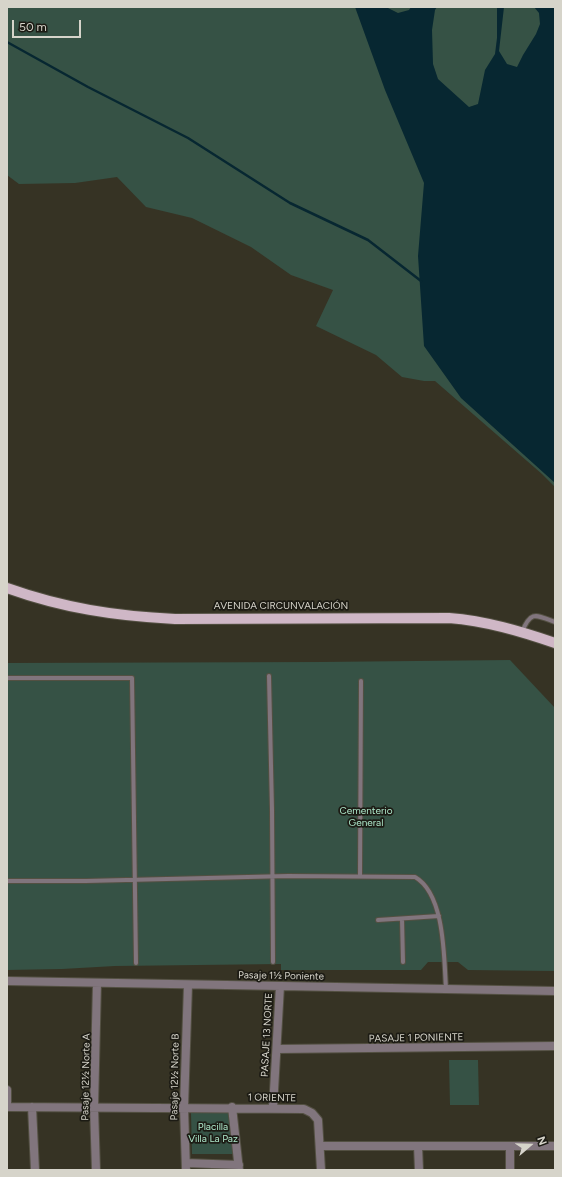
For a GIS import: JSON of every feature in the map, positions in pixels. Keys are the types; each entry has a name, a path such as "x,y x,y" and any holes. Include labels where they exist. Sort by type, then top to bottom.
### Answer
{"main road":[{"name":"AVENIDA CIRCUNVALACIÓN","path":"7,588 66,606 110,614 175,619 449,618 484,623 522,632 555,643"}],"street":[{"name":"Pasaje 1½ Poniente","path":"7,981 555,991"},
{"name":"Pasaje 12½ Norte A","path":"96,1170 94,1107 97,983"},
{"name":"Pasaje 12½ Norte B","path":"186,1166 184,1108 188,985"},
{"name":"PASAJE 13 NORTE","path":"273,1108 280,986"},
{"name":"PASAJE 1 PONIENTE","path":"277,1049 555,1046"},
{"path":"7,1090 7,1107"},
{"name":"1 ORIENTE","path":"7,1107 304,1109 312,1112 316,1116 319,1124 320,1146"},
{"path":"32,1107 35,1170"},
{"path":"186,1166 239,1167 232,1108"},
{"path":"321,1170 320,1146 555,1146"},
{"path":"418,1146 419,1170"},
{"path":"510,1146 510,1170"}],"lane":[{"path":"522,632 526,622 529,618 534,616 539,616 555,622"},
{"path":"269,676 273,962"},
{"path":"7,678 132,678 136,963"},
{"path":"360,876 361,681"},
{"path":"7,881 360,876 414,877 419,880 428,891 436,906 439,916 442,930 446,990"},
{"path":"378,920 439,916"},
{"path":"402,919 403,962"}],"green space":[{"path":"7,7 555,7 555,487 435,381 424,381 402,377 376,355 316,326 333,290 291,275 251,247 192,218 146,207 117,177 75,183 19,184 7,175"},
{"name":"Cementerio General","path":"510,660 555,708 555,971 468,970 458,962 428,962 421,970 281,970 281,964 115,966 7,970 7,663"},
{"path":"449,1060 478,1060 479,1105 450,1105"},
{"name":"Placilla Villa La Paz","path":"233,1112 235,1154 192,1154 191,1113"}],"water":[{"path":"355,7 386,7 398,13 409,10 411,7 437,7 435,10 432,30 433,64 438,79 469,107 478,104 485,70 495,54 497,38 497,7 504,7 499,51 507,64 517,67 540,24 539,13 534,7 555,7 555,483 461,398 424,346 418,256 424,183 385,90"}],"waterway":[{"path":"7,42 88,87 188,138 290,203 368,240 421,281"}]}
